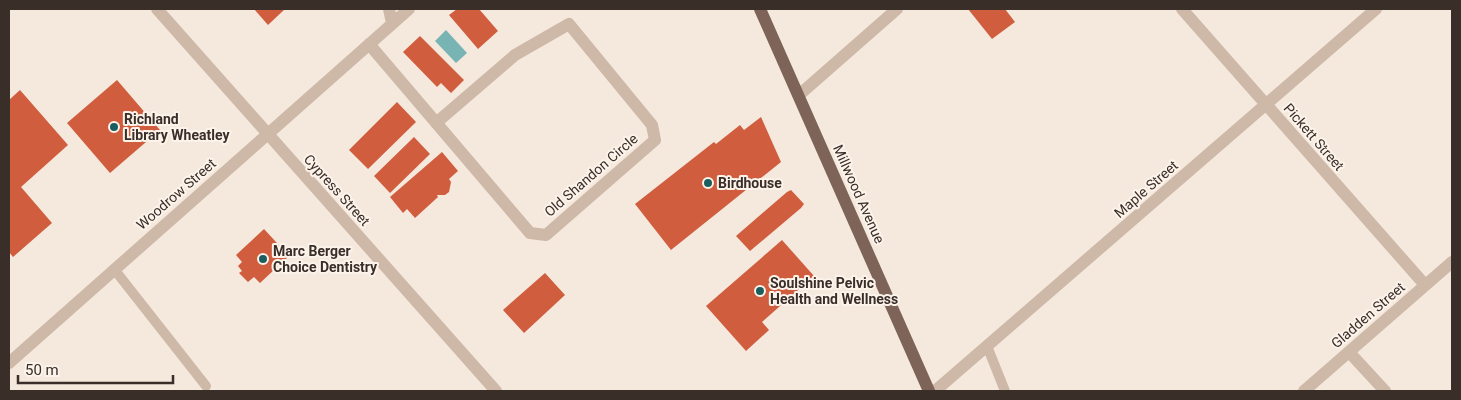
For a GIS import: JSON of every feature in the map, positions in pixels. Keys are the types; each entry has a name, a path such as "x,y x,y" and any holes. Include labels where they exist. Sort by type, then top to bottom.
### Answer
{"main road":[{"name":"Millwood Avenue","path":"760,9 929,391"}],"street":[{"name":"Cypress Street","path":"156,9 496,391"},
{"path":"389,9 392,23"},
{"name":"Woodrow Street","path":"9,362 409,9"},
{"path":"799,95 896,9"},
{"name":"Pickett Street","path":"1182,9 1424,285"},
{"name":"Maple Street","path":"935,391 1267,106 1376,9"},
{"name":"Old Shandon Circle","path":"369,44 436,123 530,233 546,235 655,140 652,125 569,24 515,55 436,123"},
{"name":"Gladden Street","path":"1304,391 1452,262"},
{"path":"1349,352 1385,391"}],"lane":[{"path":"114,269 206,386"},
{"path":"988,346 1005,391"}],"water":[{"path":"446,30 467,53 456,63 435,41"}],"building":[{"path":"254,9 285,9 268,25"},
{"path":"457,9 479,9 498,31 478,49 449,15"},
{"path":"968,9 1005,9 1015,22 992,39"},
{"path":"420,36 464,80 451,93 441,83 437,87 403,52"},
{"name":"Richland Library Wheatley","path":"117,80 160,130 110,173 67,123"},
{"path":"20,90 68,145 21,187 52,223 13,257 9,252 9,100"},
{"path":"397,102 416,122 368,169 349,150"},
{"name":"Birdhouse","path":"761,117 781,162 671,250 635,204 714,142 716,144 740,125 744,130"},
{"path":"414,137 430,154 390,193 374,176"},
{"path":"442,152 458,171 449,179 451,182 449,192 445,195 437,195 438,197 415,218 407,209 403,213 390,197"},
{"path":"791,190 804,204 750,251 736,236"},
{"name":"Marc Berger Choice Dentistry","path":"264,229 289,256 260,283 254,277 248,282 239,273 242,271 238,266 242,262 236,255"},
{"name":"Soulshine Pelvic Health and Wellness","path":"782,240 814,276 762,322 769,330 746,351 706,306"},
{"path":"545,273 565,295 524,333 503,310"}],"place":[{"name":"Richland Library Wheatley","path":"114,127"},
{"name":"Birdhouse","path":"708,183"},
{"name":"Marc Berger Choice Dentistry","path":"263,259"},
{"name":"Soulshine Pelvic Health and Wellness","path":"760,291"}]}
